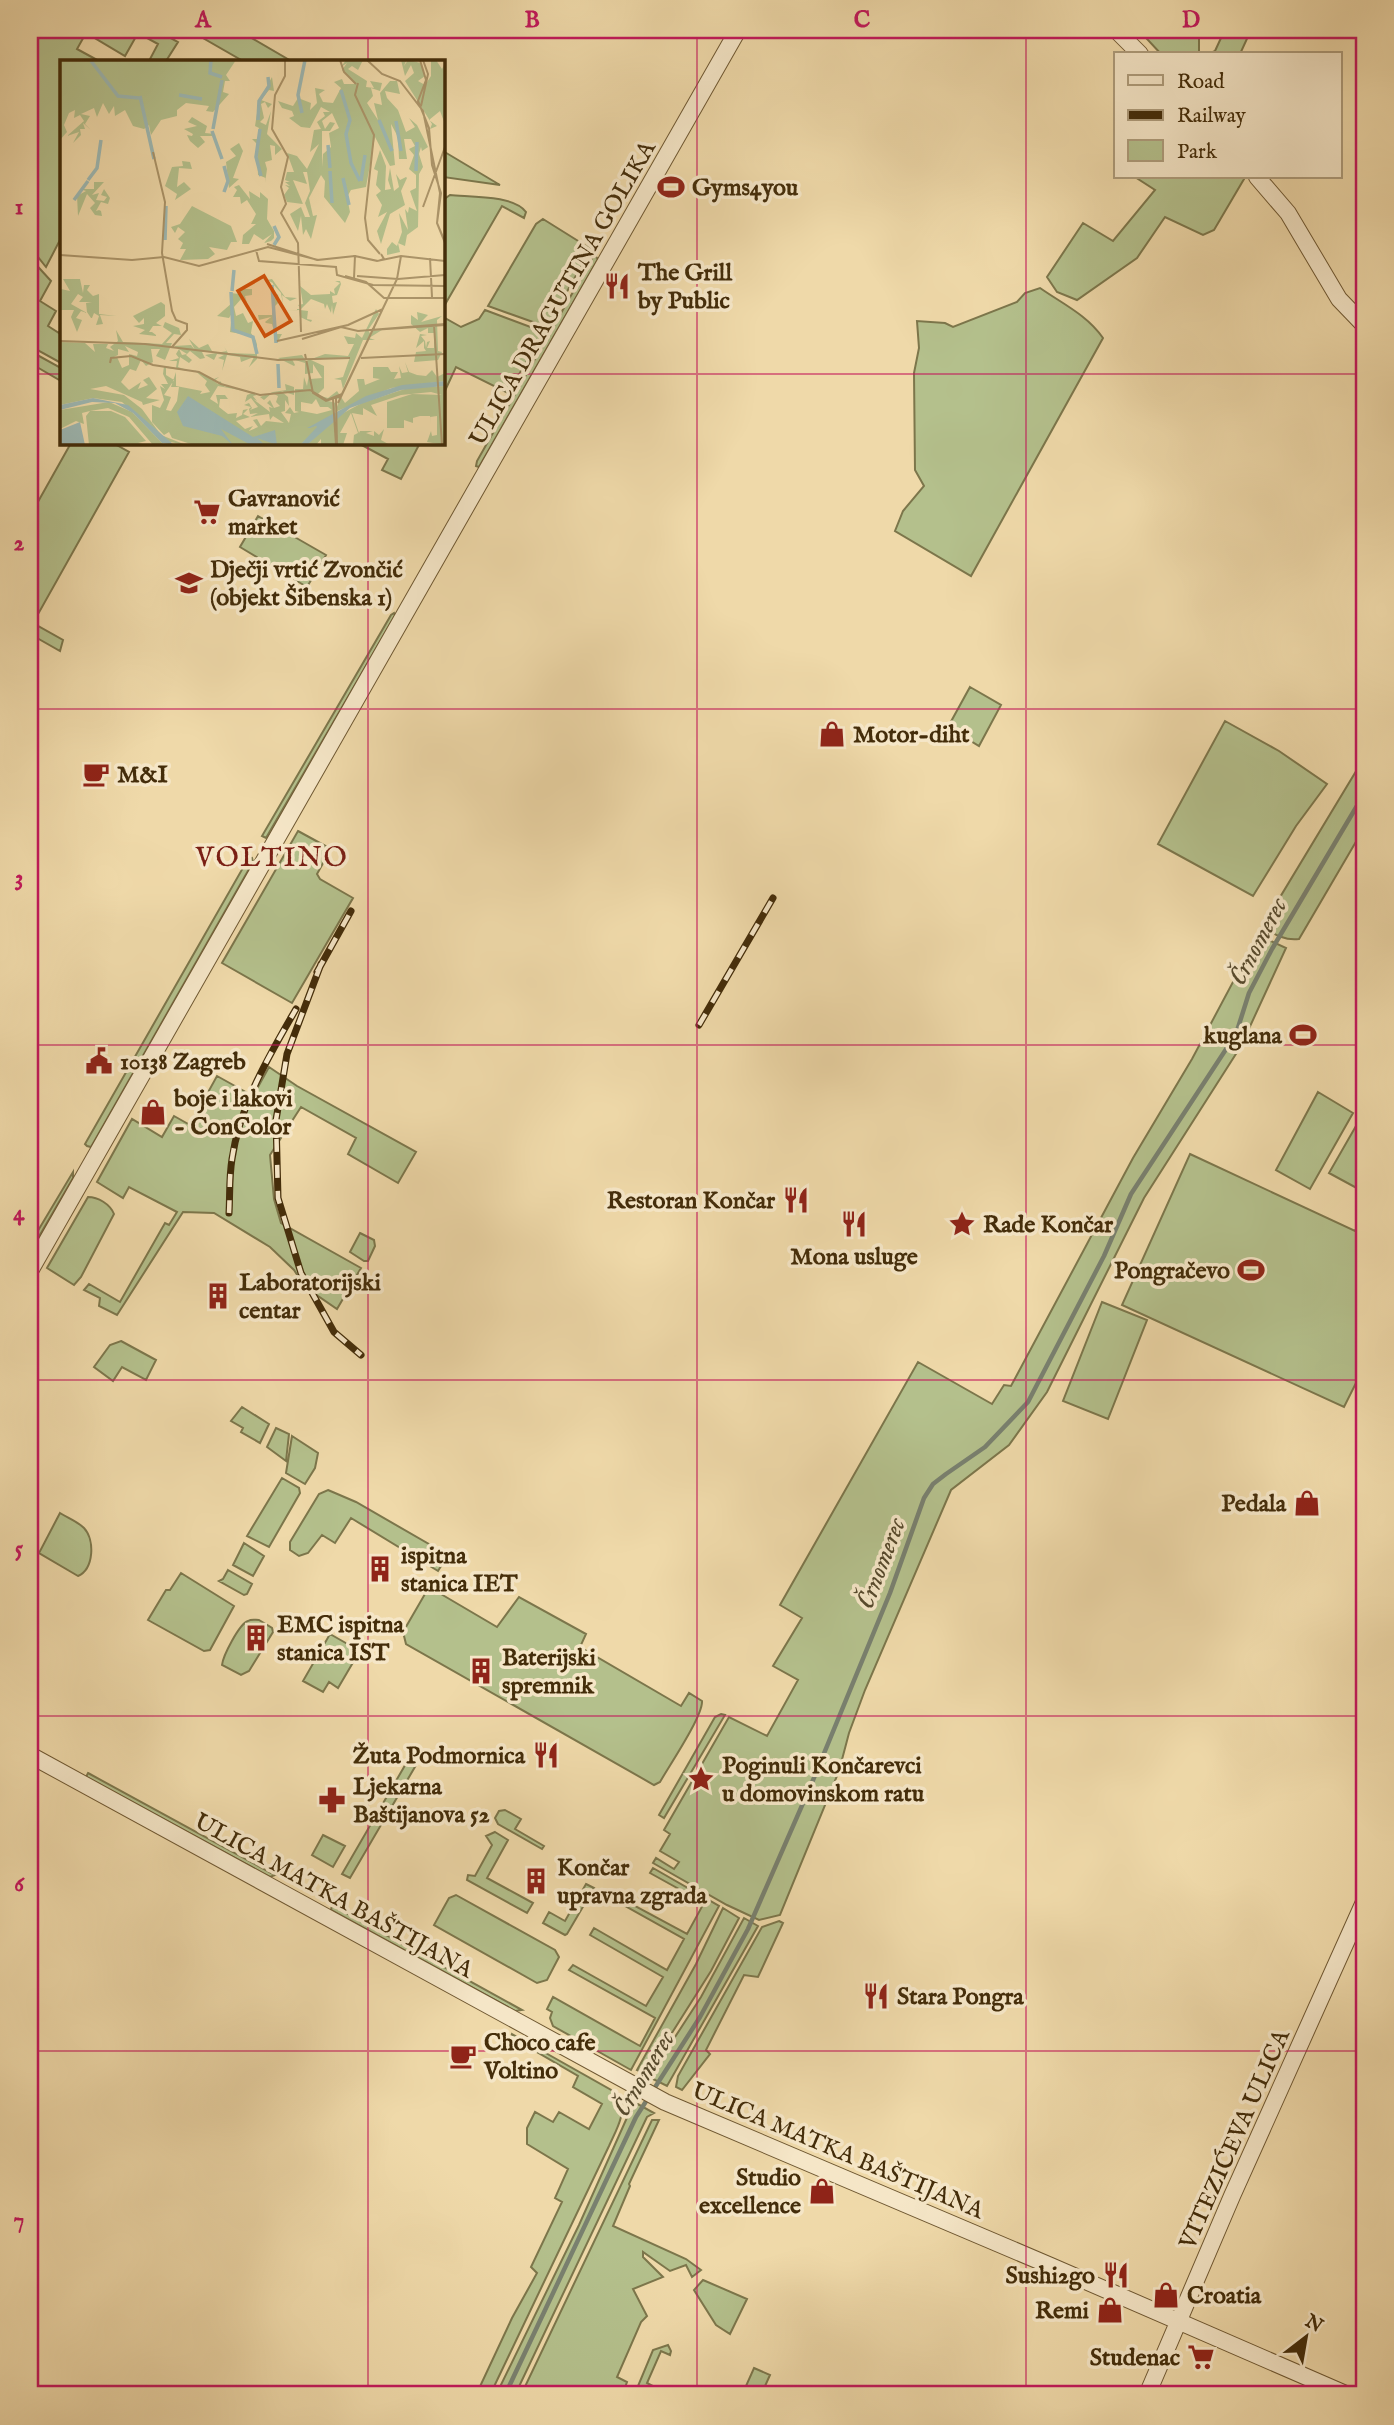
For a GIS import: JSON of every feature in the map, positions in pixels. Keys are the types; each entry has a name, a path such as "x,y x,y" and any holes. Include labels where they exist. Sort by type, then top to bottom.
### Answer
{"street":[{"name":"ULICA DRAGUTINA GOLIKA","path":"30,1271 738,30"},
{"path":"1116,30 1138,52"},
{"path":"1258,178 1288,213 1339,299 1364,325"},
{"name":"ULICA MATKA BAŠTIJANA","path":"30,1755 661,2100 1348,2395"},
{"name":"VITEZIĆEVA ULICA","path":"1147,2395 1232,2196 1364,1902"}],"green space":[{"path":"42,30 162,30 165,35 178,42 167,60 150,60 158,44 138,33 125,56 86,33 77,49 97,60 60,60 60,240 46,267 30,247 30,49"},
{"path":"189,30 238,30 289,60 241,60"},
{"path":"1154,30 1199,30 1199,52 1159,52 1147,39"},
{"path":"1216,30 1251,30 1241,52 1213,52 1221,38"},
{"path":"444,152 500,185 444,177"},
{"path":"1137,178 1244,179 1214,230 1203,235 1165,217 1137,258 1077,300 1057,292 1047,277 1083,223 1113,241 1155,190"},
{"path":"450,195 502,200 520,206 526,212 524,218 502,206 444,306 444,199"},
{"path":"543,219 591,249 547,327 488,306 536,224"},
{"path":"594,255 598,259 479,467 476,466 477,461"},
{"path":"30,258 51,281 40,301 56,311 48,326 59,333 60,331 60,362 30,346"},
{"path":"1040,288 1082,316 1103,338 971,576 895,531 903,511 924,486 915,470 914,373 919,348 917,321 945,323 953,327 1017,302 1025,293"},
{"path":"485,310 544,332 508,393 456,367 444,393 444,318 461,327 479,319"},
{"path":"30,351 60,367 60,380 30,363"},
{"path":"70,444 115,444 129,452 33,623 63,640 60,651 30,634 30,516"},
{"path":"360,444 419,444 401,479 382,470 388,459"},
{"path":"258,516 326,555 307,587 240,547"},
{"path":"394,613 395,616 266,838 262,836 391,615"},
{"path":"970,687 1001,705 979,746 948,727"},
{"path":"1225,721 1279,751 1327,784 1296,826 1253,896 1158,844"},
{"path":"1364,758 1364,828 1299,939 1289,939 1262,927"},
{"path":"298,831 331,849 317,874 320,879 353,898 292,1003 222,963"},
{"path":"252,858 253,862 91,1147 87,1146 85,1144 248,859"},
{"path":"1258,935 1286,948 1241,1046 1144,1198 1047,1392 1009,1445 951,1490 865,1690 839,1771 780,1915 759,1920 653,1863 656,1858 674,1869 679,1862 660,1851 670,1834 664,1830 729,1717 767,1736 798,1680 773,1666 802,1618 780,1605 918,1362 992,1404 1004,1385 1011,1386 1133,1158 1192,1059"},
{"path":"269,1067 297,1086 416,1152 398,1183 348,1154 356,1138 301,1107 270,1155 274,1199 281,1223 361,1268 337,1309 305,1287 294,1270 270,1247 214,1213 183,1212 117,1315 99,1306 100,1298 84,1290 89,1284 120,1302 165,1223 169,1225 177,1212 129,1187 123,1198 97,1182 132,1119 162,1137 174,1116 190,1125 217,1076 253,1096"},
{"path":"1318,1092 1353,1113 1310,1189 1276,1170"},
{"path":"1364,1112 1364,1192 1329,1173"},
{"name":"Pongračevo","path":"1190,1154 1355,1231 1364,1214 1364,1367 1344,1407 1122,1305"},
{"path":"73,1172 73,1178 30,1252 30,1244"},
{"path":"88,1197 103,1202 114,1214 81,1277 74,1285 47,1268"},
{"path":"360,1233 374,1240 375,1246 368,1261 350,1252"},
{"path":"1102,1302 1147,1320 1108,1419 1063,1401"},
{"path":"121,1341 156,1360 146,1380 122,1367 113,1381 94,1367 110,1345"},
{"path":"242,1407 269,1424 260,1443 241,1432 243,1428 231,1421"},
{"path":"276,1428 289,1434 286,1461 267,1447"},
{"path":"292,1436 318,1453 315,1468 305,1484 286,1473"},
{"path":"282,1478 299,1488 300,1493 269,1547 247,1536"},
{"path":"328,1490 356,1502 448,1555 438,1571 351,1518 335,1543 322,1535 308,1553 299,1556 290,1550 290,1542 319,1494"},
{"path":"60,1513 84,1528 90,1540 90,1561 78,1576 39,1553"},
{"path":"244,1543 264,1556 253,1576 233,1565"},
{"path":"228,1570 252,1584 247,1594 244,1595 219,1581"},
{"path":"181,1573 234,1606 210,1650 204,1651 148,1620 166,1590 170,1590"},
{"path":"429,1587 497,1627 519,1597 586,1634 580,1647 681,1706 689,1693 702,1701 692,1729 660,1782 654,1785 406,1644 403,1632"},
{"path":"259,1620 272,1628 273,1632 249,1671 241,1675 222,1665 228,1648 244,1623"},
{"path":"330,1634 358,1650 358,1654 338,1688 329,1682 323,1692 303,1681"},
{"path":"725,1715 664,1818 659,1815 715,1717"},
{"path":"411,1755 419,1760 350,1878 342,1874"},
{"path":"88,1773 275,1875 270,1877 86,1777"},
{"path":"505,1810 521,1819 515,1829 544,1846 542,1849 498,1824 495,1818 499,1811"},
{"path":"495,1832 508,1840 487,1878 533,1903 527,1913 467,1880 468,1875 475,1876 492,1845 486,1836"},
{"path":"323,1835 345,1846 333,1867 312,1855"},
{"path":"653,1868 719,1906 631,2070 553,2026 550,2018 552,2012 547,2009 553,1997 640,2046 655,2018 569,1970 573,1965 646,2006 663,1977 590,1935 594,1928 667,1970 684,1939 611,1898 613,1894 687,1934 704,1903 650,1873"},
{"path":"586,1884 594,1888 567,1934 543,1923 549,1912 565,1921"},
{"path":"456,1895 555,1950 559,1957 547,1980 537,1983 434,1925 449,1898"},
{"path":"332,1905 522,2010 515,2011 331,1910"},
{"path":"723,1908 739,1918 711,1971 646,2074 637,2070 696,1964"},
{"path":"744,1918 758,1926 667,2086 649,2077 701,1997"},
{"path":"779,1921 783,1923 758,1977 744,1975 706,2050 710,2054 682,2090 676,2087 678,2076 762,1927"},
{"path":"512,2034 620,2095 622,2108 615,2134 490,2395 476,2395 512,2318 537,2273 531,2267 562,2202 555,2198 568,2169 527,2144 527,2128 535,2112 553,2122 559,2112 589,2129 602,2104 573,2087 578,2076 511,2037"},
{"path":"634,2102 654,2113 647,2117 515,2395 496,2395 579,2225"},
{"path":"652,2120 659,2120 613,2226 686,2259 701,2270 692,2277 686,2265 670,2271 643,2252 643,2257 663,2277 633,2289 647,2316 641,2322 617,2377 627,2382 623,2393 521,2395"},
{"path":"703,2280 747,2299 730,2334 716,2325 694,2290"},
{"path":"668,2345 670,2355 661,2351 647,2383 670,2395 653,2395 651,2391 641,2394 638,2386 653,2350"},
{"path":"754,2368 770,2375 761,2395 742,2395"}],"waterway":[{"name":"Črnomerec","path":"505,2395 636,2117 700,2017 748,1929 890,1593 924,1498 933,1484 985,1447 1028,1402 1104,1256 1131,1194 1236,1034 1249,993 1272,949 1364,794"}],"railway":[{"path":"699,1025 773,898"},
{"path":"317,972 351,911"},
{"path":"321,964 287,1054 276,1120 278,1198 301,1273 334,1332 361,1355"},
{"path":"229,1213 231,1166 242,1119 257,1081 296,1009"}],"place":[{"name":"Gyms4you","path":"671,187"},
{"name":"The Grill by Public","path":"617,286"},
{"name":"Gavranović market","path":"207,512"},
{"name":"Dječji vrtić Zvončić (objekt Šibenska 1)","path":"189,583"},
{"name":"Motor-diht","path":"832,734"},
{"name":"M&I","path":"96,774"},
{"name":"kuglana","path":"1303,1035"},
{"name":"10138 Zagreb","path":"99,1061"},
{"name":"boje i lakovi - ConColor","path":"153,1112"},
{"name":"Restoran Končar","path":"796,1200"},
{"name":"Mona usluge","path":"854,1224"},
{"name":"Rade Končar","path":"962,1224"},
{"name":"Pongračevo","path":"1251,1270"},
{"name":"Laboratorijski centar","path":"218,1296"},
{"name":"Pedala","path":"1307,1503"},
{"name":"ispitna stanica IET","path":"380,1569"},
{"name":"EMC ispitna stanica IST","path":"256,1638"},
{"name":"Baterijski spremnik","path":"481,1671"},
{"name":"Žuta Podmornica","path":"546,1755"},
{"name":"Poginuli Končarevci u domovinskom ratu","path":"701,1779"},
{"name":"Ljekarna Baštijanova 52","path":"332,1800"},
{"name":"Končar upravna zgrada","path":"536,1881"},
{"name":"Stara Pongra","path":"876,1996"},
{"name":"Choco cafe Voltino","path":"463,2056"},
{"name":"Studio excellence","path":"822,2191"},
{"name":"Sushi2go","path":"1116,2275"},
{"name":"Croatia","path":"1166,2295"},
{"name":"Remi","path":"1110,2310"},
{"name":"Studenac","path":"1201,2357"}],"district":[{"name":"VOLTINO","path":"272,856"}]}
